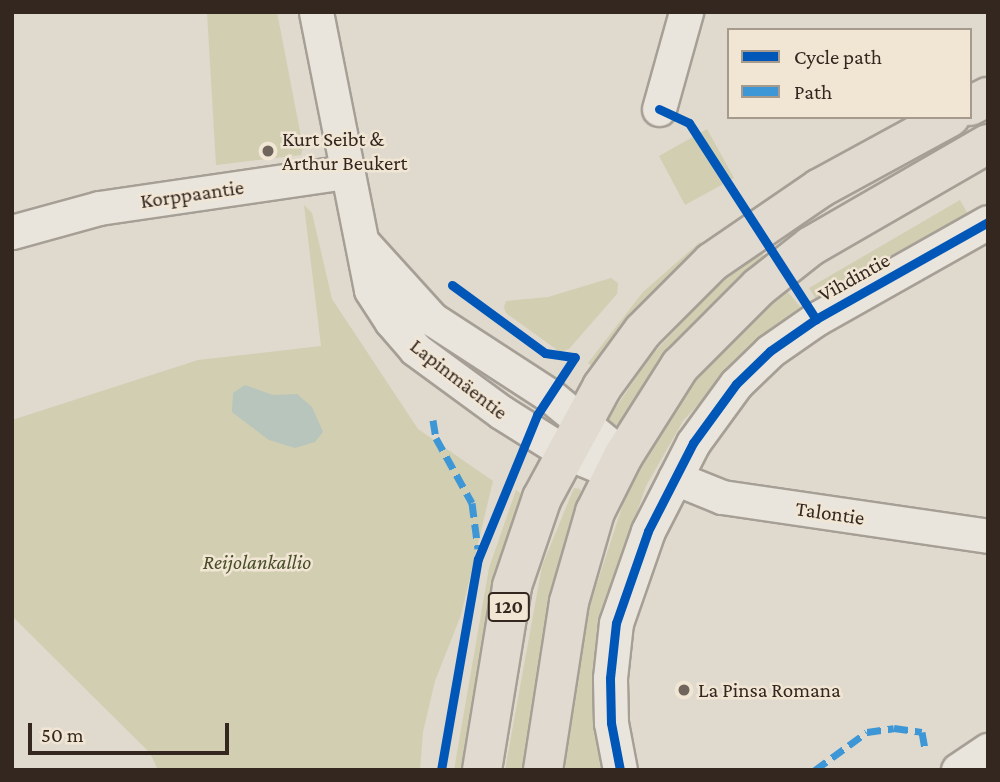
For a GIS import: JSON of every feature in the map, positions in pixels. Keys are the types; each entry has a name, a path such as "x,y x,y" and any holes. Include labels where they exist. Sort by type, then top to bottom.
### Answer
{"main road":[{"path":"972,105 988,97"},
{"name":"120","path":"482,770 512,586 542,498 572,436 643,331 712,262 820,188 946,119"},
{"path":"543,770 569,603 594,512 618,464 680,366 758,287 850,221 988,145"}],"street":[{"name":"Lapinmäentie","path":"316,12 358,236 371,290 415,349 501,412 572,436 618,464"},
{"path":"659,109 686,12"},
{"name":"Korppaantie","path":"12,232 99,208 347,173"},
{"name":"Vihdintie","path":"620,770 610,689 616,623 648,531 675,478 720,404 769,351 816,319 988,222"},
{"name":"Talontie","path":"675,478 722,497 988,536"},
{"path":"958,770 988,750"}],"green space":[{"path":"207,12 277,12 303,147 301,155 216,165"},
{"path":"707,129 734,178 685,205 659,156"},
{"path":"960,200 972,221 819,304 809,288"},
{"name":"Reijolankallio","path":"304,205 312,213 332,299 418,429 493,481 461,615 435,681 423,732 420,770 158,770 150,753 12,616 12,420 198,360 321,346"},
{"path":"700,242 705,249 593,367 588,363 643,292"},
{"path":"760,250 767,260 612,430 605,423 651,356 708,295"},
{"path":"611,278 618,283 617,294 569,349 560,352 506,313 504,307 506,301 548,297"},
{"path":"782,285 802,309 757,340 683,421 646,486 616,572 610,770 564,770 588,611 629,486 656,435 698,373"},
{"path":"574,488 580,489 582,495 554,587 523,770 505,770 542,566"},
{"path":"516,490 523,495 492,599 462,770 454,770 489,568"}],"shaded area":[{"path":"245,385 273,395 297,394 312,407 323,432 315,442 295,448 269,440 232,412 233,393"}],"marked path":[{"path":"433,420 436,438 472,503 478,549"},
{"path":"815,770 867,732 894,728 922,732 925,749"}],"cycle path":[{"path":"659,109 689,123 816,319"},
{"path":"620,770 611,723 610,678 616,623 648,531 693,443 736,384 770,351 816,319 988,222"},
{"path":"452,285 545,353 575,357"},
{"path":"441,770 478,559 537,415 575,357"}],"place":[{"name":"Kurt Seibt & Arthur Beukert","path":"268,151"},
{"name":"La Pinsa Romana","path":"684,690"}]}
